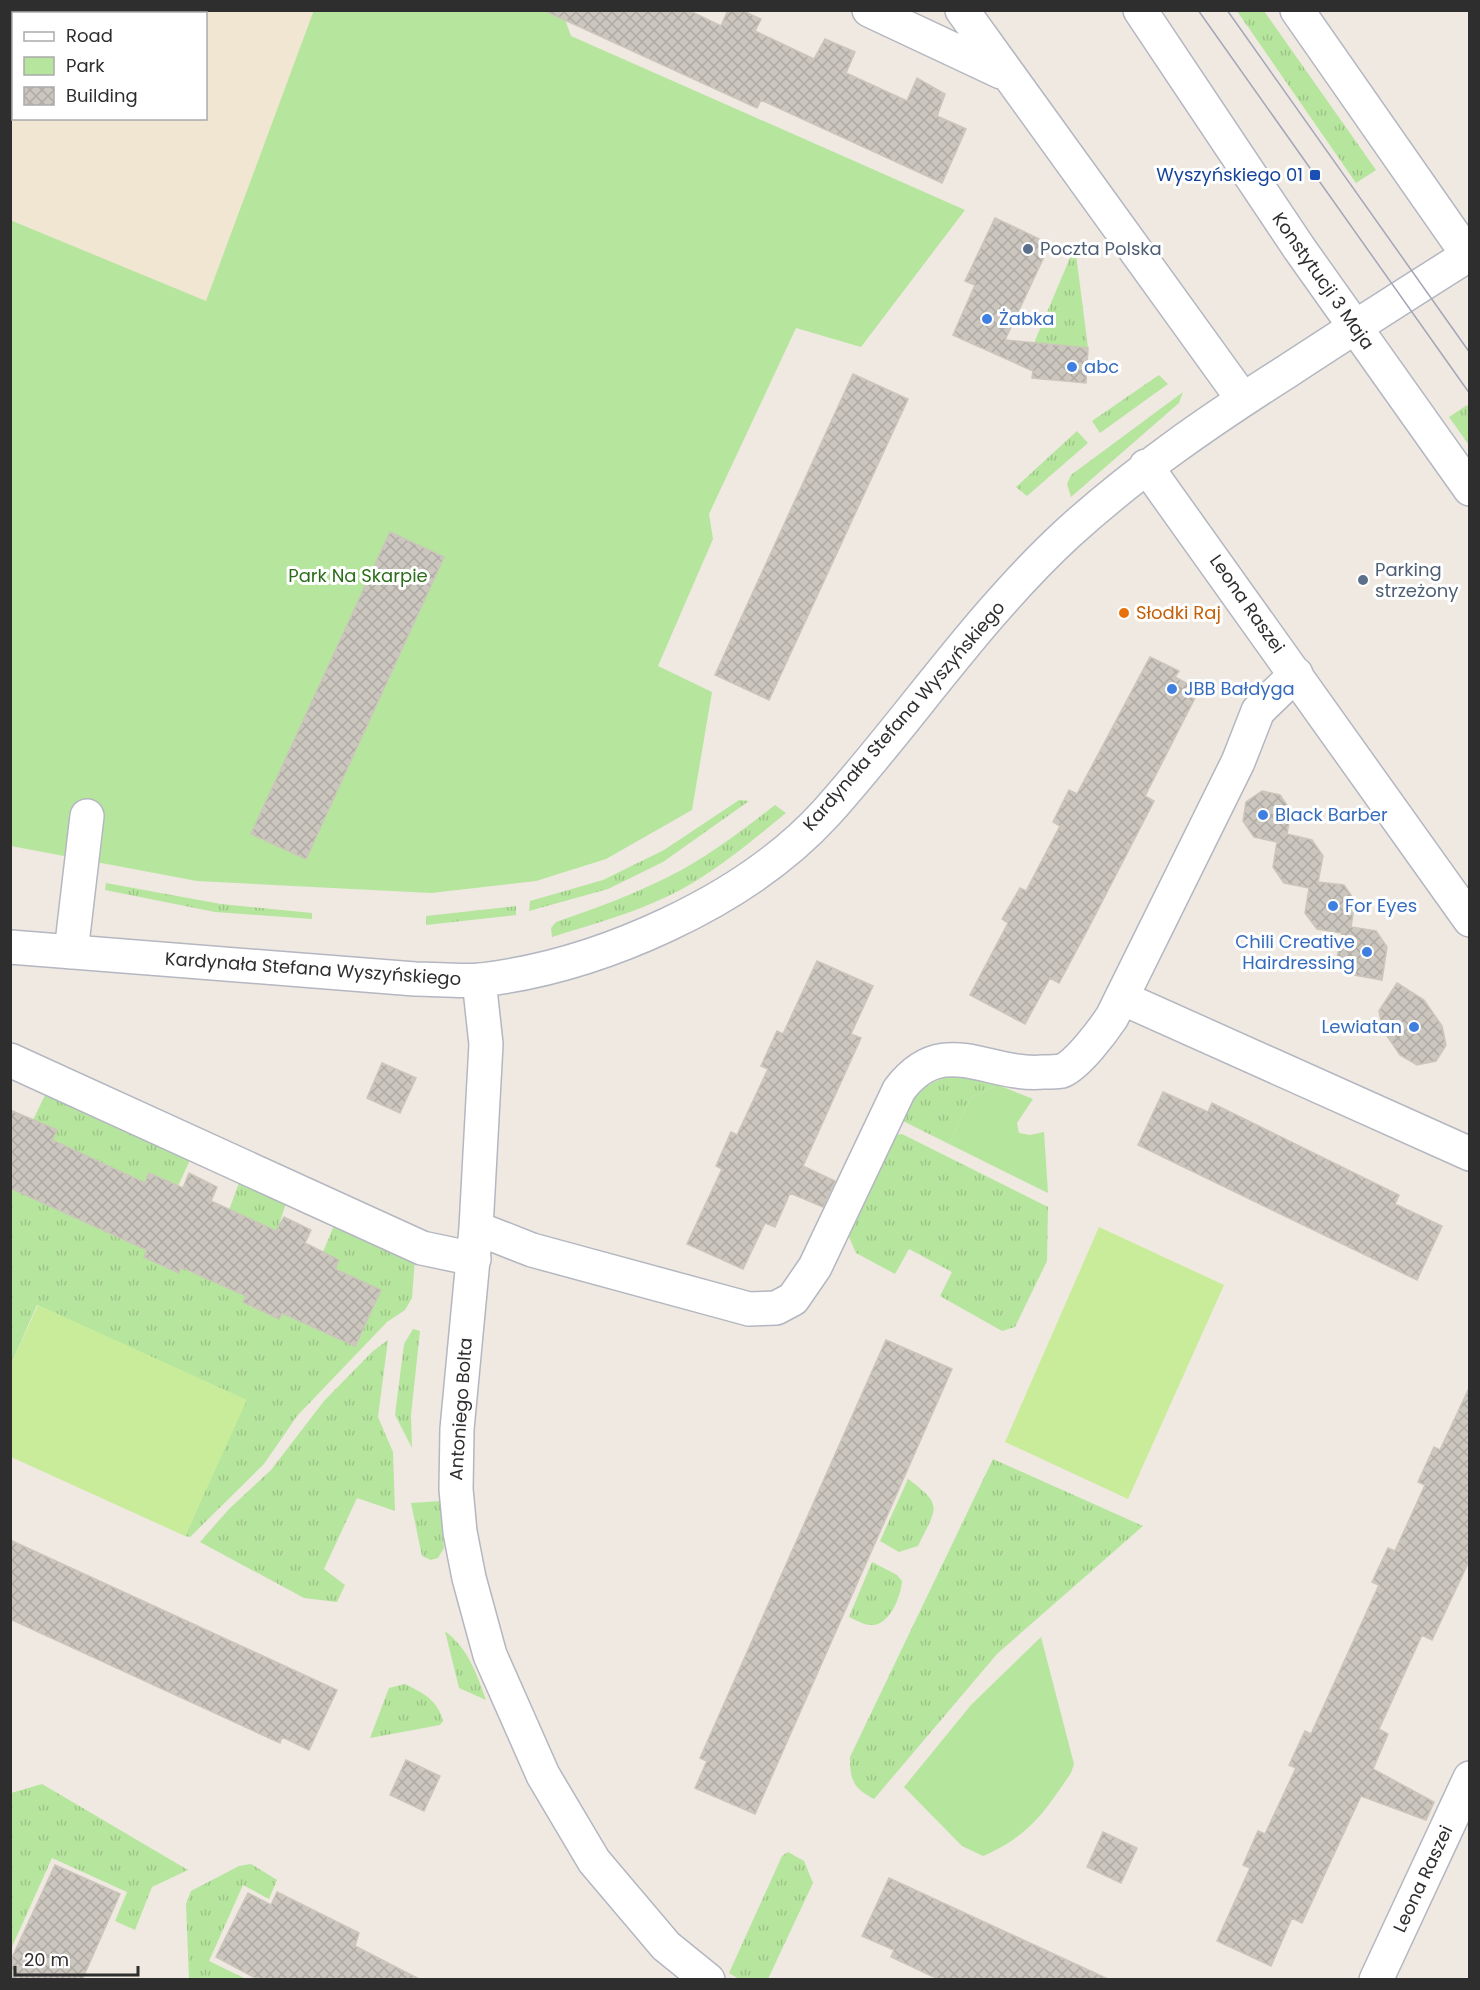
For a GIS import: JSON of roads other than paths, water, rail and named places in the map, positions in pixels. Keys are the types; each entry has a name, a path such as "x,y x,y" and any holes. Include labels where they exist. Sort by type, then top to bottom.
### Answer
{"street":[{"path":"869,10 1006,74"},
{"path":"962,10 1242,398"},
{"name":"Konstytucji 3 Maja","path":"1140,10 1299,248 1356,325 1470,489"},
{"path":"1297,10 1469,256"},
{"name":"Kardynała Stefana Wyszyńskiego","path":"10,947 415,979 479,980 602,953 730,893 782,854 824,816 1005,598 1069,533 1146,466 1242,398 1469,256"},
{"name":"Leona Raszei","path":"1146,466 1470,920"},
{"path":"10,1060 422,1248 475,1244 532,1250 742,1307 776,1308 793,1299 815,1266 899,1090 916,1070 939,1060 959,1058 1031,1073 1062,1071 1094,1043 1122,998 1238,762 1258,711 1296,674"},
{"path":"71,952 87,816"},
{"name":"Antoniego Bolta","path":"479,980 486,1044 475,1244 457,1429 456,1489 460,1532 469,1578 490,1655 543,1775 594,1861 666,1946 708,1980"},
{"path":"1122,998 1470,1154"},
{"name":"Leona Raszei","path":"1376,1980 1470,1778"}],"tram line":[{"path":"1198,10 1470,394"},
{"path":"1227,10 1470,353"}],"place":[{"name":"Wyszyńskiego 01","path":"1315,175"},
{"name":"Poczta Polska","path":"1028,249"},
{"name":"Żabka","path":"987,319"},
{"name":"abc","path":"1072,367"},
{"name":"Parking strzeżony","path":"1363,580"},
{"name":"Słodki Raj","path":"1124,613"},
{"name":"JBB Bałdyga","path":"1172,689"},
{"name":"Black Barber","path":"1263,815"},
{"name":"For Eyes","path":"1333,906"},
{"name":"Chili Creative Hairdressing","path":"1367,952"},
{"name":"Lewiatan","path":"1414,1027"}],"park label":[{"name":"Park Na Skarpie","path":"358,576"}]}
